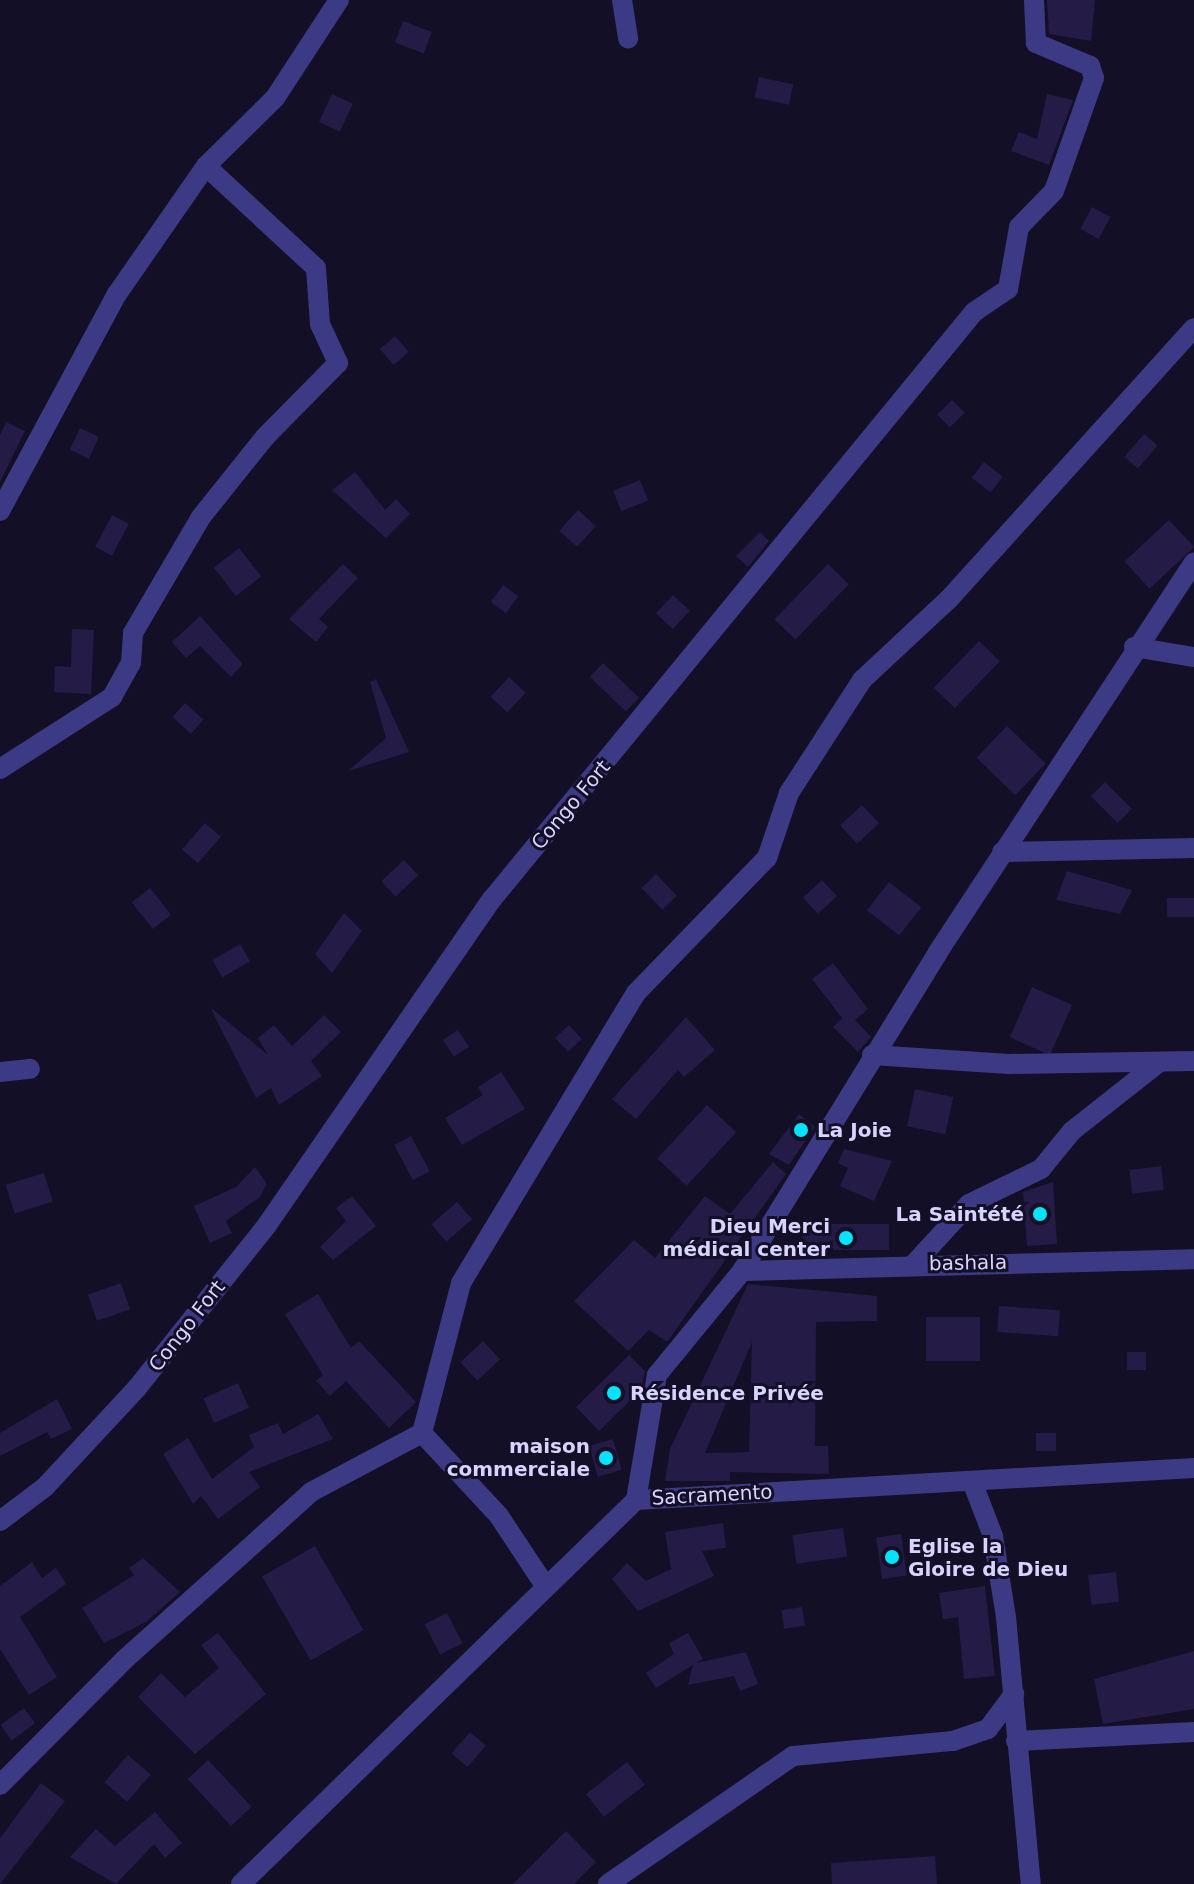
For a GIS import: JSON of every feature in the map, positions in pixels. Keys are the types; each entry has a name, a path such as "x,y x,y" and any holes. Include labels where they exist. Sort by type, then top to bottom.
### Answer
{"street":[{"path":"0,511 117,294 206,166 275,98 339,0"},
{"path":"622,0 628,39"},
{"name":"Congo Fort","path":"0,1521 45,1487 137,1388 267,1225 493,898 974,312 1008,289 1019,227 1054,191 1093,71 1036,43 1034,0"},
{"path":"0,769 112,697 131,663 133,633 201,517 340,357 320,324 312,260 206,166"},
{"path":"0,1785 124,1660 311,1492 422,1433 461,1283 636,993 767,858 789,793 862,680 960,588 1194,328"},
{"path":"636,1500 653,1383 742,1271 872,1055 1134,647 1194,563"},
{"path":"1134,647 1194,657"},
{"path":"1002,852 1194,848"},
{"path":"872,1055 1158,1063 1194,1061"},
{"path":"914,1264 969,1204 1041,1169 1072,1131 1158,1063"},
{"path":"0,1072 30,1069"},
{"name":"bashala","path":"742,1271 914,1264 1194,1259"},
{"path":"422,1433 499,1516 546,1587"},
{"name":"Sacramento","path":"241,1884 636,1500 973,1484 1194,1468"},
{"path":"973,1484 993,1536 1014,1694 1031,1884"},
{"path":"608,1884 793,1756 953,1741 988,1729 1014,1694"},
{"path":"1016,1741 1194,1732"}],"building":[{"path":"1047,0 1095,0 1091,41 1049,34"},
{"path":"403,21 432,32 424,54 395,42"},
{"path":"759,77 793,84 789,105 755,98"},
{"path":"332,94 353,104 340,132 319,122"},
{"path":"1047,94 1073,100 1049,165 1011,151 1019,132 1037,139"},
{"path":"1092,207 1111,217 1099,239 1080,229"},
{"path":"395,336 409,352 394,365 380,349"},
{"path":"952,400 965,413 950,428 937,415"},
{"path":"6,422 25,431 0,482 0,435"},
{"path":"80,428 99,437 89,459 70,450"},
{"path":"1144,434 1158,446 1138,468 1124,457"},
{"path":"984,462 1003,477 991,493 972,478"},
{"path":"355,472 385,510 396,499 410,514 386,538 332,490"},
{"path":"640,480 648,500 621,511 613,491"},
{"path":"578,510 596,526 577,547 559,531"},
{"path":"112,515 129,524 112,556 95,547"},
{"path":"1169,520 1194,547 1150,589 1124,562"},
{"path":"760,532 769,541 748,567 736,556"},
{"path":"239,548 261,576 236,596 214,568"},
{"path":"343,564 358,578 319,619 328,627 316,642 289,619"},
{"path":"828,564 849,584 795,640 775,619"},
{"path":"503,585 518,596 506,613 491,602"},
{"path":"673,595 690,611 673,629 656,613"},
{"path":"200,616 243,664 231,677 200,646 186,658 172,642"},
{"path":"72,629 94,630 91,694 54,692 55,666 71,667"},
{"path":"979,641 1000,661 955,708 934,688"},
{"path":"603,663 639,698 626,711 590,677"},
{"path":"509,677 526,693 507,712 491,697"},
{"path":"376,679 409,752 348,771 386,738 370,682"},
{"path":"185,703 204,720 191,734 172,717"},
{"path":"1007,726 1046,764 1015,795 976,758"},
{"path":"1105,782 1132,809 1118,823 1091,796"},
{"path":"862,805 879,823 857,844 840,825"},
{"path":"205,823 221,837 198,863 182,849"},
{"path":"404,860 418,875 396,897 381,881"},
{"path":"1067,871 1132,890 1120,914 1056,900"},
{"path":"656,874 677,896 662,909 642,888"},
{"path":"822,880 837,896 818,914 803,898"},
{"path":"889,882 921,907 899,936 867,910"},
{"path":"150,888 171,915 153,929 132,902"},
{"path":"1167,898 1194,898 1194,917 1167,917"},
{"path":"344,913 362,931 332,973 315,954"},
{"path":"240,944 250,961 222,977 212,960"},
{"path":"833,963 868,1009 855,1020 871,1037 858,1052 833,1027 842,1018 812,979"},
{"path":"1032,987 1072,1005 1050,1055 1010,1037"},
{"path":"210,1007 268,1055 258,1038 274,1025 292,1046 324,1015 341,1032 311,1061 322,1076 279,1105 271,1088 256,1098"},
{"path":"686,1017 715,1050 684,1077 678,1070 636,1119 612,1099"},
{"path":"569,1025 582,1039 568,1052 555,1038"},
{"path":"458,1030 469,1047 454,1057 443,1040"},
{"path":"501,1072 525,1109 462,1145 445,1118 483,1095 478,1087"},
{"path":"915,1089 953,1097 945,1134 907,1126"},
{"path":"707,1105 736,1132 686,1186 657,1158"},
{"path":"799,1114 815,1127 789,1165 769,1154"},
{"path":"411,1136 430,1171 413,1180 394,1145"},
{"path":"844,1149 892,1161 874,1201 840,1186 848,1168 838,1163"},
{"path":"773,1162 786,1174 667,1342 649,1330 628,1351 574,1301 634,1240 655,1258 705,1196 730,1214"},
{"path":"1161,1166 1164,1190 1132,1194 1129,1170"},
{"path":"255,1167 267,1184 260,1197 226,1221 232,1233 210,1243 194,1206 236,1187"},
{"path":"44,1173 53,1202 15,1213 6,1185"},
{"name":"La Saintété","path":"1053,1182 1057,1244 1027,1246 1023,1192"},
{"path":"352,1196 376,1226 333,1260 320,1247 346,1221 336,1208"},
{"path":"457,1202 472,1219 446,1242 431,1224"},
{"name":"Dieu Merci médical center","path":"803,1224 889,1224 889,1250 803,1250"},
{"path":"121,1283 130,1309 97,1321 88,1294"},
{"path":"748,1284 877,1296 877,1321 816,1322 815,1446 828,1446 829,1474 730,1472 730,1481 665,1481 670,1449","holes":["752,1342 749,1452 705,1453"]},
{"path":"318,1294 351,1348 359,1341 416,1402 389,1428 346,1381 330,1396 316,1381 323,1375 285,1314"},
{"path":"999,1306 1060,1310 1058,1336 997,1332"},
{"path":"926,1317 980,1317 980,1361 926,1361"},
{"path":"483,1341 500,1359 477,1380 460,1362"},
{"path":"1127,1352 1146,1352 1146,1370 1127,1370"},
{"name":"Résidence Privée","path":"629,1355 645,1371 641,1390 599,1431 576,1407"},
{"path":"238,1383 249,1408 214,1423 203,1398"},
{"path":"57,1399 72,1429 51,1439 47,1432 0,1456 0,1433"},
{"path":"318,1414 333,1439 249,1472 260,1487 218,1519 201,1496 193,1504 163,1454 188,1438 212,1479 254,1447 249,1435 278,1423 283,1434"},
{"path":"1036,1433 1056,1433 1056,1451 1036,1451"},
{"name":"maison commerciale","path":"613,1439 622,1470 598,1477 589,1446"},
{"path":"723,1523 726,1548 702,1551 714,1576 638,1611 612,1579 627,1563 646,1581 671,1569 665,1532"},
{"path":"843,1528 847,1557 797,1564 792,1535"},
{"name":"Eglise la Gloire de Dieu","path":"901,1534 907,1576 882,1579 876,1537"},
{"path":"315,1546 364,1630 311,1661 262,1576"},
{"path":"143,1558 180,1592 146,1622 104,1643 82,1608 134,1575 129,1568"},
{"path":"32,1562 42,1578 56,1568 66,1584 20,1617 57,1677 29,1695 0,1649 0,1586"},
{"path":"1116,1572 1119,1602 1091,1605 1088,1575"},
{"path":"985,1586 995,1676 964,1679 958,1617 943,1619 939,1593"},
{"path":"802,1607 805,1626 784,1629 781,1610"},
{"path":"447,1613 462,1643 440,1655 425,1624"},
{"path":"218,1633 266,1694 195,1754 138,1697 161,1673 185,1697 219,1668 201,1645"},
{"path":"688,1633 703,1659 697,1663 746,1652 758,1684 740,1691 734,1676 688,1685 693,1665 656,1688 646,1673 674,1654 669,1643"},
{"path":"1194,1651 1194,1709 1103,1724 1094,1679"},
{"path":"24,1708 35,1723 12,1740 1,1725"},
{"path":"470,1732 486,1746 467,1767 452,1753"},
{"path":"128,1755 151,1775 127,1802 104,1782"},
{"path":"208,1760 252,1807 231,1826 188,1779"},
{"path":"627,1762 645,1785 604,1817 586,1794"},
{"path":"41,1783 65,1801 0,1884 0,1838"},
{"path":"155,1812 182,1843 165,1858 154,1844 116,1884 70,1857 96,1829 115,1846"},
{"path":"566,1831 596,1862 574,1884 513,1884"},
{"path":"935,1856 937,1884 832,1884 831,1863"}],"place":[{"name":"La Joie","path":"801,1130"},
{"name":"La Saintété","path":"1040,1214"},
{"name":"Dieu Merci médical center","path":"846,1238"},
{"name":"Résidence Privée","path":"614,1393"},
{"name":"maison commerciale","path":"606,1458"},
{"name":"Eglise la Gloire de Dieu","path":"892,1557"}]}
